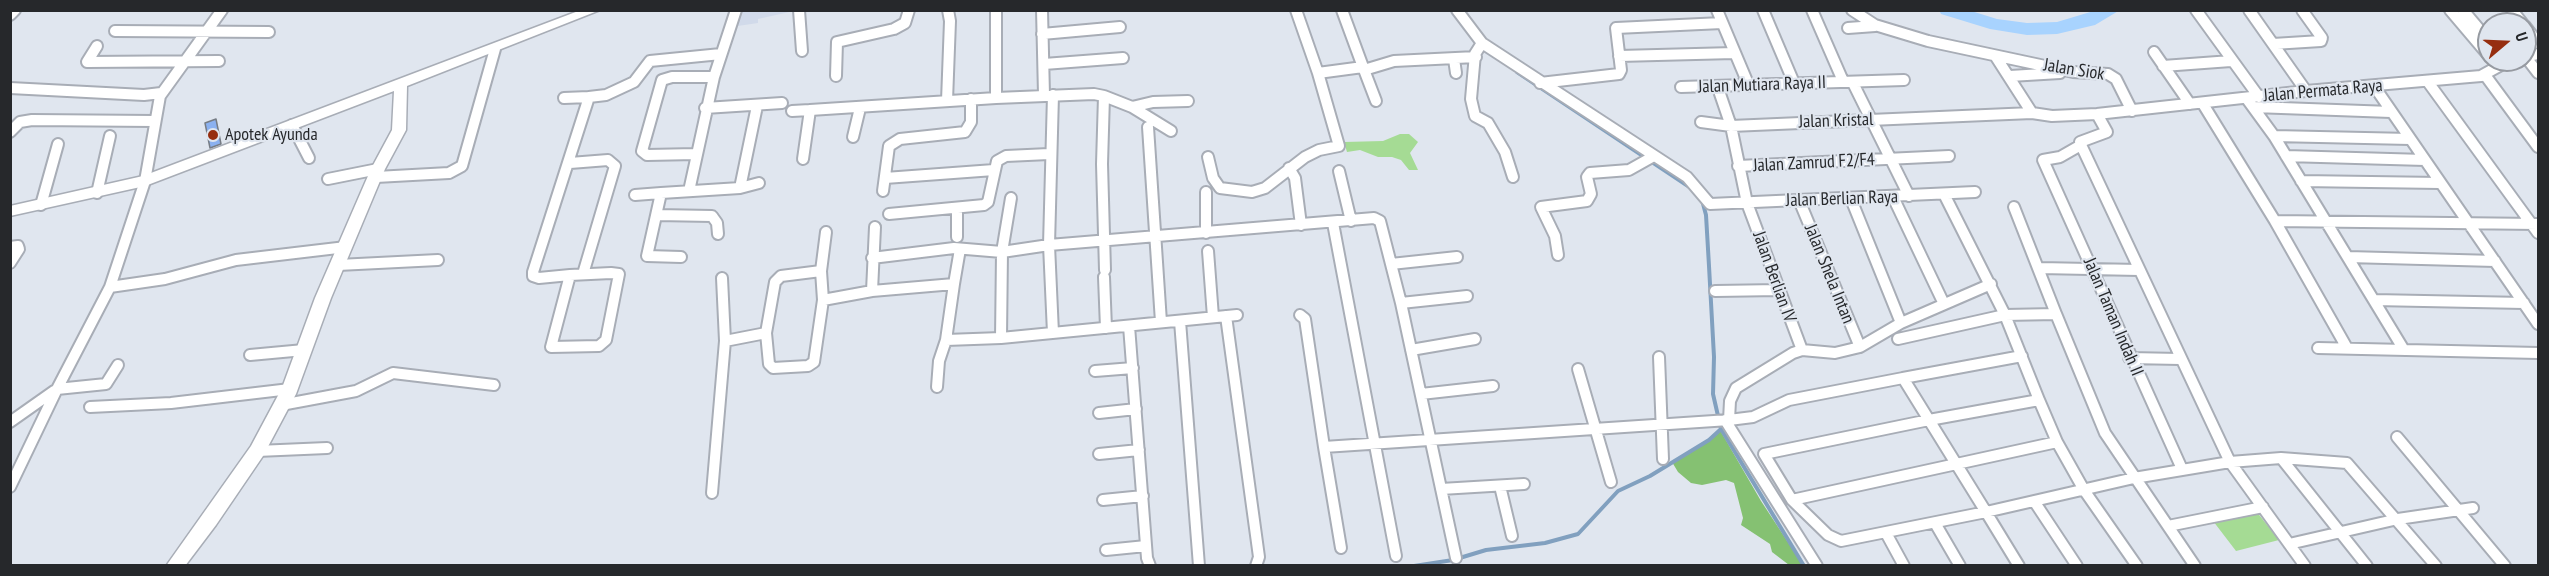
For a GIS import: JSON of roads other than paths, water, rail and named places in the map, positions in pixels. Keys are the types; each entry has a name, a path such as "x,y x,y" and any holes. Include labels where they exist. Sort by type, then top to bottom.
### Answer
{"street":[{"path":"10,15 15,10"},
{"path":"10,487 110,287 145,181 160,97 182,62 222,10"},
{"path":"10,211 145,181 594,10"},
{"path":"689,191 705,108 736,10"},
{"path":"799,10 802,51"},
{"path":"836,76 837,42 894,29 905,23 909,10"},
{"path":"947,100 950,21 948,10"},
{"path":"996,10 996,98"},
{"path":"1042,10 1044,64 1049,95 1048,245 1053,333"},
{"path":"1208,157 1213,178 1225,191 1252,192 1265,188 1289,168 1318,150 1339,146 1318,73 1296,10"},
{"path":"1342,10 1376,101"},
{"path":"1457,10 1482,43 1651,158 1629,170 1590,173 1587,177 1591,194 1587,201 1541,207 1555,236 1558,255"},
{"path":"1717,10 1749,86"},
{"path":"1763,10 1794,83"},
{"path":"1812,10 1848,82 1872,120 1909,196"},
{"path":"1852,10 1875,26"},
{"path":"2196,10 2231,61 2404,350"},
{"path":"2250,10 2306,91"},
{"path":"2273,44 2321,41 2322,38 2301,10"},
{"path":"2450,10 2477,42"},
{"path":"2463,10 2477,27"},
{"path":"1540,83 1616,75 1622,70 1616,28 1722,23"},
{"path":"1848,28 1875,26"},
{"name":"Jalan Siok","path":"1875,26 1995,57 2073,72 2108,74 2114,77 2133,111"},
{"path":"1042,34 1120,27"},
{"path":"115,31 269,32"},
{"path":"1482,43 1477,48 1471,99 1475,116 1488,123 1505,152 1513,177"},
{"path":"97,46 89,55 87,62 219,61"},
{"path":"328,178 377,173 449,173 462,166 495,49"},
{"path":"2154,52 2190,104"},
{"path":"1619,56 1734,53"},
{"path":"564,98 606,95 634,82 650,61 721,54"},
{"path":"1318,73 1364,68 1394,61 1476,57"},
{"path":"1995,57 2010,76 2032,113"},
{"path":"1044,64 1123,58"},
{"path":"1454,59 1456,73"},
{"path":"2163,66 2231,61"},
{"path":"2010,76 2073,72"},
{"path":"2489,72 2485,75 2538,147"},
{"name":"Jalan Permata Raya","path":"2032,113 2052,116 2097,114 2190,104 2253,101 2306,91 2428,82 2485,75"},
{"path":"696,154 647,155 642,151 662,80 672,77 714,76"},
{"name":"Jalan Mutiara Raya II","path":"1682,87 1718,88 1904,80"},
{"path":"2428,82 2536,227"},
{"path":"174,566 210,520 257,451 290,389 338,265 377,173 399,130 401,83"},
{"path":"2374,86 2538,324"},
{"path":"1371,88 1384,87"},
{"path":"10,88 37,92 160,97"},
{"name":"Jalan Berlian IV","path":"1718,88 1731,126 1747,203 1802,350"},
{"path":"792,111 1049,95 1104,96 1132,107 1171,131"},
{"path":"1104,96 1102,164 1106,328"},
{"path":"570,275 551,344 554,349 599,346 606,340 619,274 583,274 570,275 539,278 533,276 589,97"},
{"path":"883,191 889,147 892,143 904,138 965,132 971,122 971,99"},
{"path":"1132,107 1153,102 1188,101"},
{"path":"2253,101 2391,112"},
{"path":"705,108 782,103"},
{"path":"2203,104 2275,221 2347,348"},
{"path":"740,188 757,106"},
{"path":"854,137 860,108"},
{"path":"803,159 810,110"},
{"name":"Jalan Kristal","path":"1701,122 1731,126 2032,113"},
{"path":"2097,114 2107,132 2080,142 2081,145 2230,462 2306,566"},
{"path":"10,132 20,122 32,120 154,121"},
{"path":"292,125 309,158"},
{"path":"1148,127 1161,322"},
{"path":"98,193 110,136"},
{"path":"2274,136 2410,139"},
{"path":"41,205 58,144"},
{"name":"Jalan Taman Indah II","path":"2081,145 2060,157 2045,158 2044,165 2092,269 2129,358 2182,469"},
{"path":"889,214 979,207 988,202 997,161 1006,156 1049,153"},
{"name":"Jalan Zamrud F2/F4","path":"1738,166 1948,156"},
{"path":"2286,156 2425,160"},
{"name":"Jalan Berlian Raya","path":"1651,158 1687,177 1710,204 1975,192"},
{"path":"570,163 608,160 615,166 583,274"},
{"path":"1289,168 1295,178 1301,225"},
{"path":"885,178 994,170"},
{"path":"1339,171 1351,221"},
{"path":"2301,181 2440,183"},
{"path":"635,195 740,188 759,183"},
{"path":"1206,192 1206,232"},
{"path":"661,194 647,256 681,257"},
{"path":"1944,194 1991,284 2057,442 2084,490 2137,566"},
{"path":"1893,197 1944,304"},
{"path":"1001,338 1002,252 1011,198"},
{"path":"1851,199 1901,323"},
{"name":"Jalan Shela Intan","path":"1799,200 1860,347"},
{"path":"2014,207 2105,433 2195,566"},
{"path":"957,209 957,237"},
{"path":"657,215 712,216 717,223 718,234"},
{"path":"872,258 960,249 1002,252 1048,245 1374,218 1380,221 1401,303 1456,558"},
{"path":"2275,221 2468,222 2536,227"},
{"path":"1333,223 1396,556"},
{"path":"872,291 875,227"},
{"path":"821,271 777,278 766,333 769,364 773,368 808,366 814,362 823,300 823,273 821,271 826,232"},
{"path":"10,247 18,246 19,249 10,262"},
{"path":"110,287 165,279 236,260 346,247"},
{"path":"937,387 939,361 946,340 960,249"},
{"path":"1208,251 1226,316 1258,565"},
{"path":"1391,264 1457,257"},
{"path":"2348,258 2495,261"},
{"path":"338,265 438,260"},
{"path":"2040,268 2139,270"},
{"path":"712,493 725,341 722,278"},
{"path":"823,300 872,291 954,284"},
{"path":"1723,420 1736,388 1802,350 1834,353 1860,347 1901,323 1991,284"},
{"path":"1715,291 1779,291"},
{"path":"1401,303 1467,296"},
{"path":"2374,300 2524,303"},
{"path":"1898,339 2005,315 2056,314"},
{"path":"1300,315 1305,319 1341,548"},
{"path":"946,340 1001,338 1226,316"},
{"path":"1180,321 1195,565"},
{"path":"1129,326 1146,546 1150,566"},
{"path":"725,341 766,333"},
{"path":"1411,350 1475,339"},
{"path":"2318,348 2538,353"},
{"path":"250,355 304,350"},
{"path":"1324,447 1753,417 1789,400 2022,356"},
{"path":"1659,357 1663,459"},
{"path":"2129,358 2180,359"},
{"path":"10,422 57,389 106,384 118,365"},
{"path":"1095,371 1133,368"},
{"path":"1578,369 1611,482"},
{"path":"281,405 356,392 393,373 494,385"},
{"path":"1904,378 2019,566"},
{"path":"1420,394 1492,386"},
{"path":"90,407 171,403 290,389"},
{"path":"1750,458 1929,420 2039,400"},
{"path":"1099,412 1136,408"},
{"path":"1723,420 1750,458 1817,566"},
{"path":"2397,437 2505,566"},
{"path":"1792,500 2057,442"},
{"path":"257,451 327,448"},
{"path":"1099,454 1139,450"},
{"path":"1764,454 1792,500 1837,540 1935,523 2182,469 2282,458 2347,463 2398,519 2436,566"},
{"path":"2282,458 2367,566"},
{"path":"1441,489 1524,484"},
{"path":"1500,486 1512,536"},
{"path":"1103,500 1143,496"},
{"path":"2034,501 2077,566"},
{"path":"2168,526 2263,507"},
{"path":"2289,544 2398,519 2473,507"},
{"path":"1935,523 1960,566"},
{"path":"1886,533 1904,566"},
{"path":"1106,550 1146,546"}],"waterway":[{"path":"1947,10 1996,25 2027,29 2057,28 2095,19 2112,10"},
{"path":"1517,72 1691,188"},
{"path":"1702,200 1706,215 1709,266 1714,357 1713,394 1721,429"},
{"path":"1414,566 1453,560 1486,550 1545,543 1578,534 1618,491 1650,476 1709,440 1721,429"},
{"path":"1721,429 1804,566"},
{"path":"1376,566 1387,566"}],"place":[{"name":"Apotek Ayunda","path":"213,135"}]}
